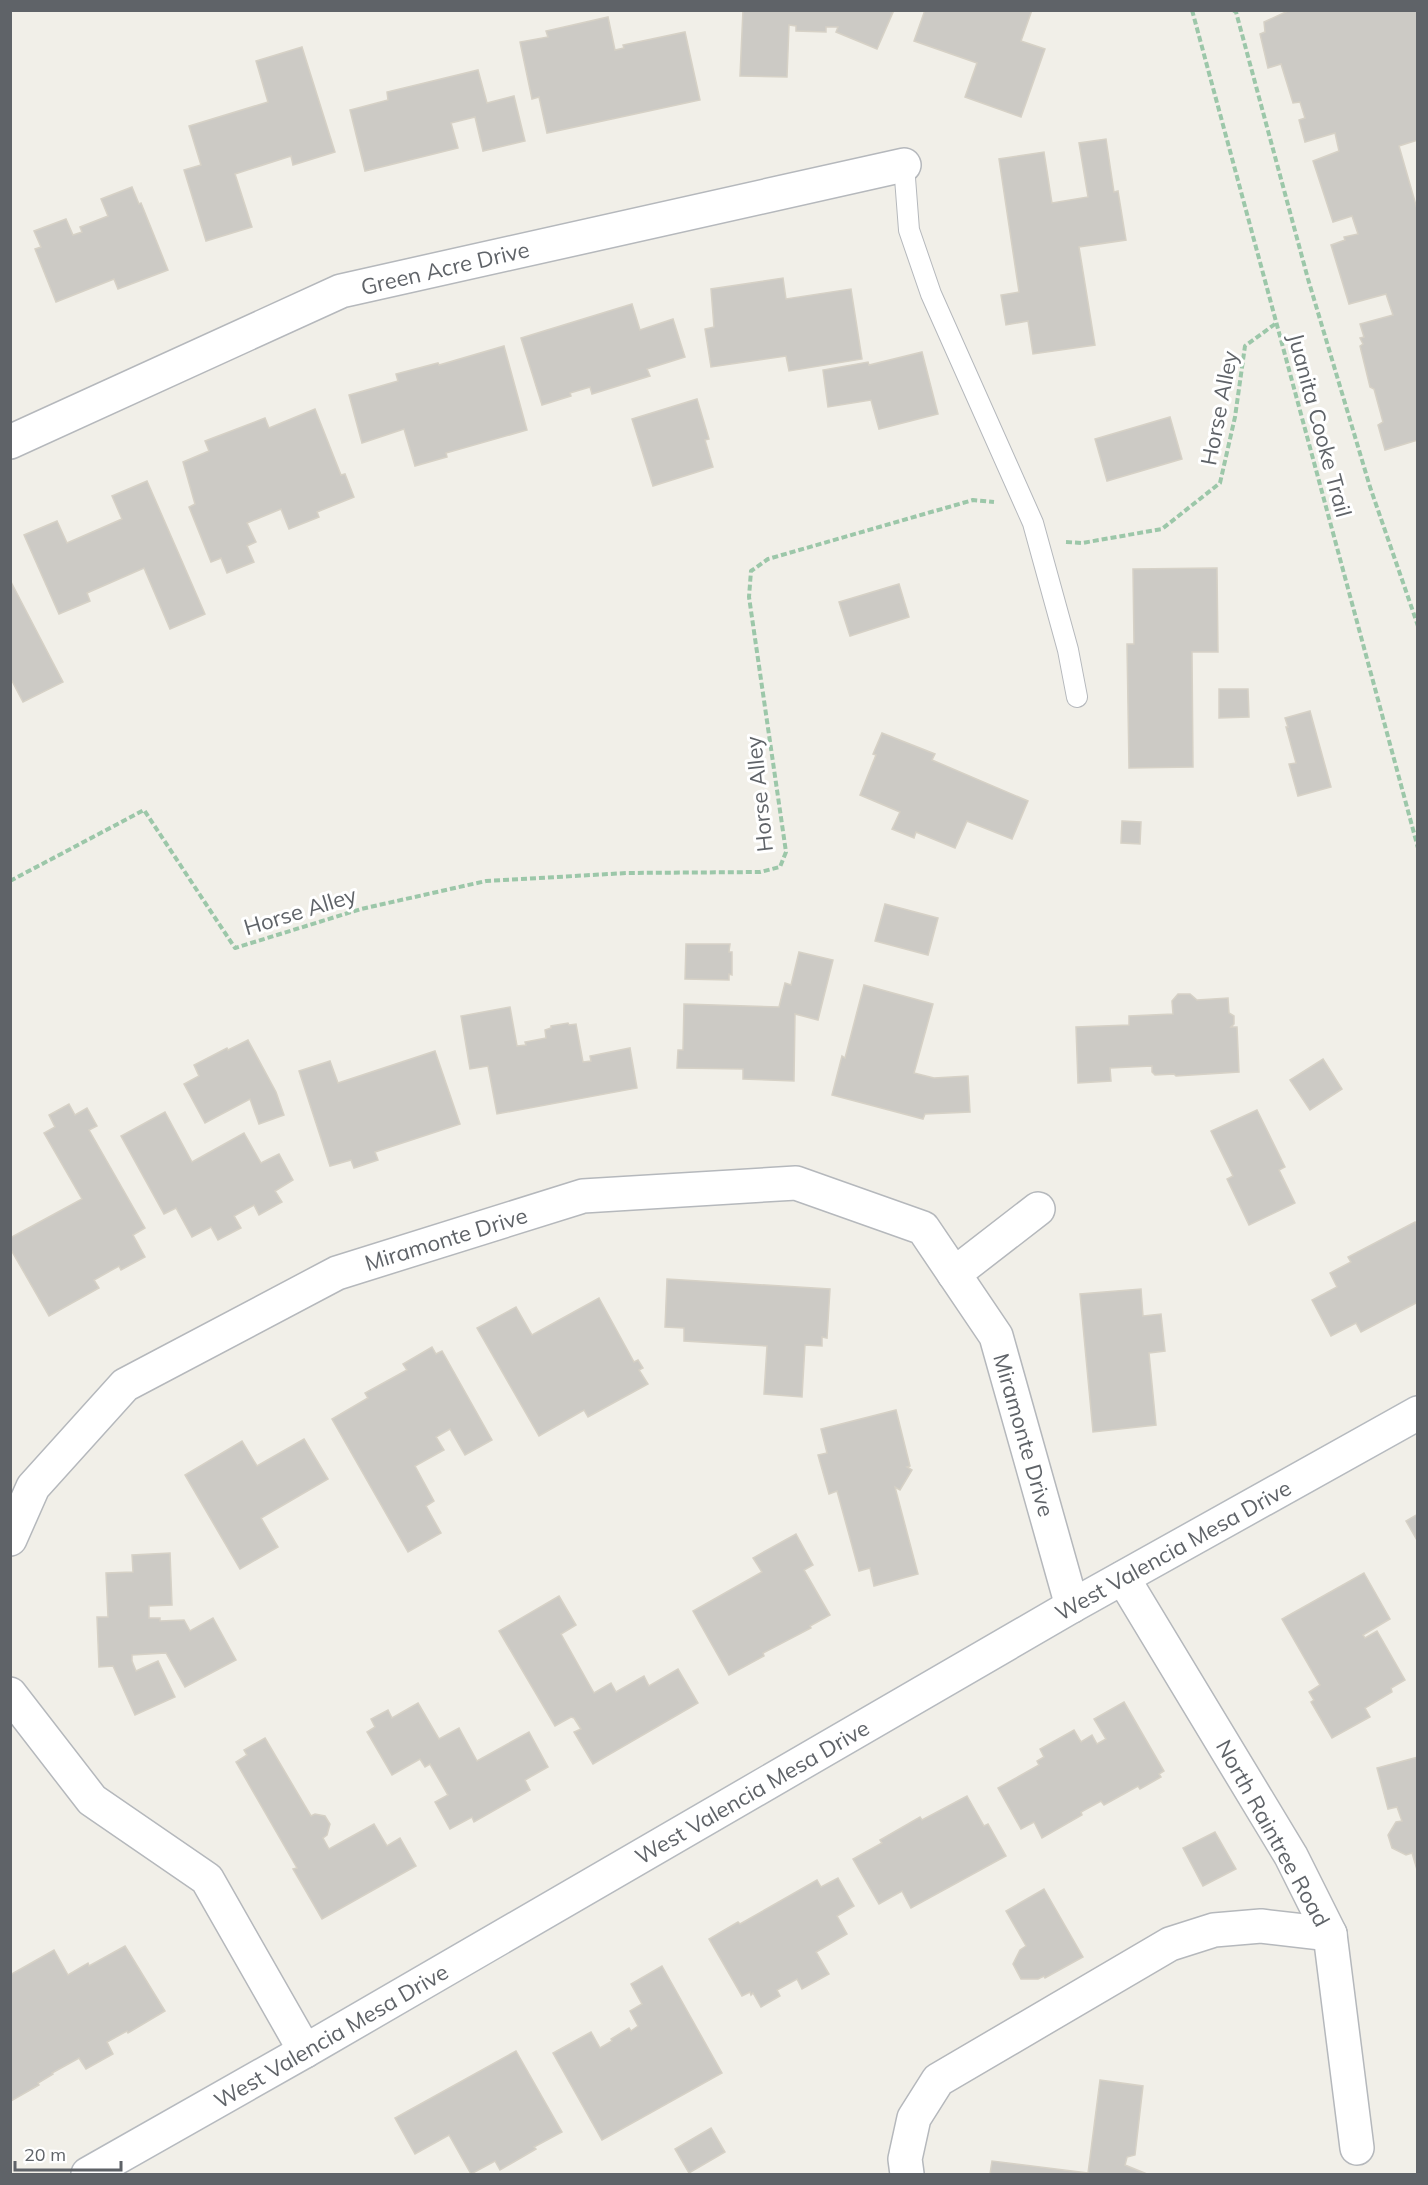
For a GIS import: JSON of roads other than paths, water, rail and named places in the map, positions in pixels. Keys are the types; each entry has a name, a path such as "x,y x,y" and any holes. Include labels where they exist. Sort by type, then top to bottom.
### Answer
{"street":[{"name":"Green Acre Drive","path":"10,442 341,291 904,165"},
{"name":"Miramonte Drive","path":"10,1539 33,1486 125,1386 337,1273 583,1196 796,1183 923,1228 996,1336 1072,1606"},
{"path":"954,1274 1038,1209"},
{"name":"West Valencia Mesa Drive","path":"88,2175 1072,1606 1418,1413"},
{"name":"North Raintree Road","path":"1123,1578 1291,1856 1330,1934 1357,2148"},
{"path":"10,1694 92,1800 207,1879 305,2051"},
{"path":"907,2175 906,2159 914,2118 939,2080 1170,1944 1214,1930 1261,1926 1330,1934"}],"lane":[{"path":"904,165 909,230 931,294 1035,530 1068,650 1077,697"}]}
